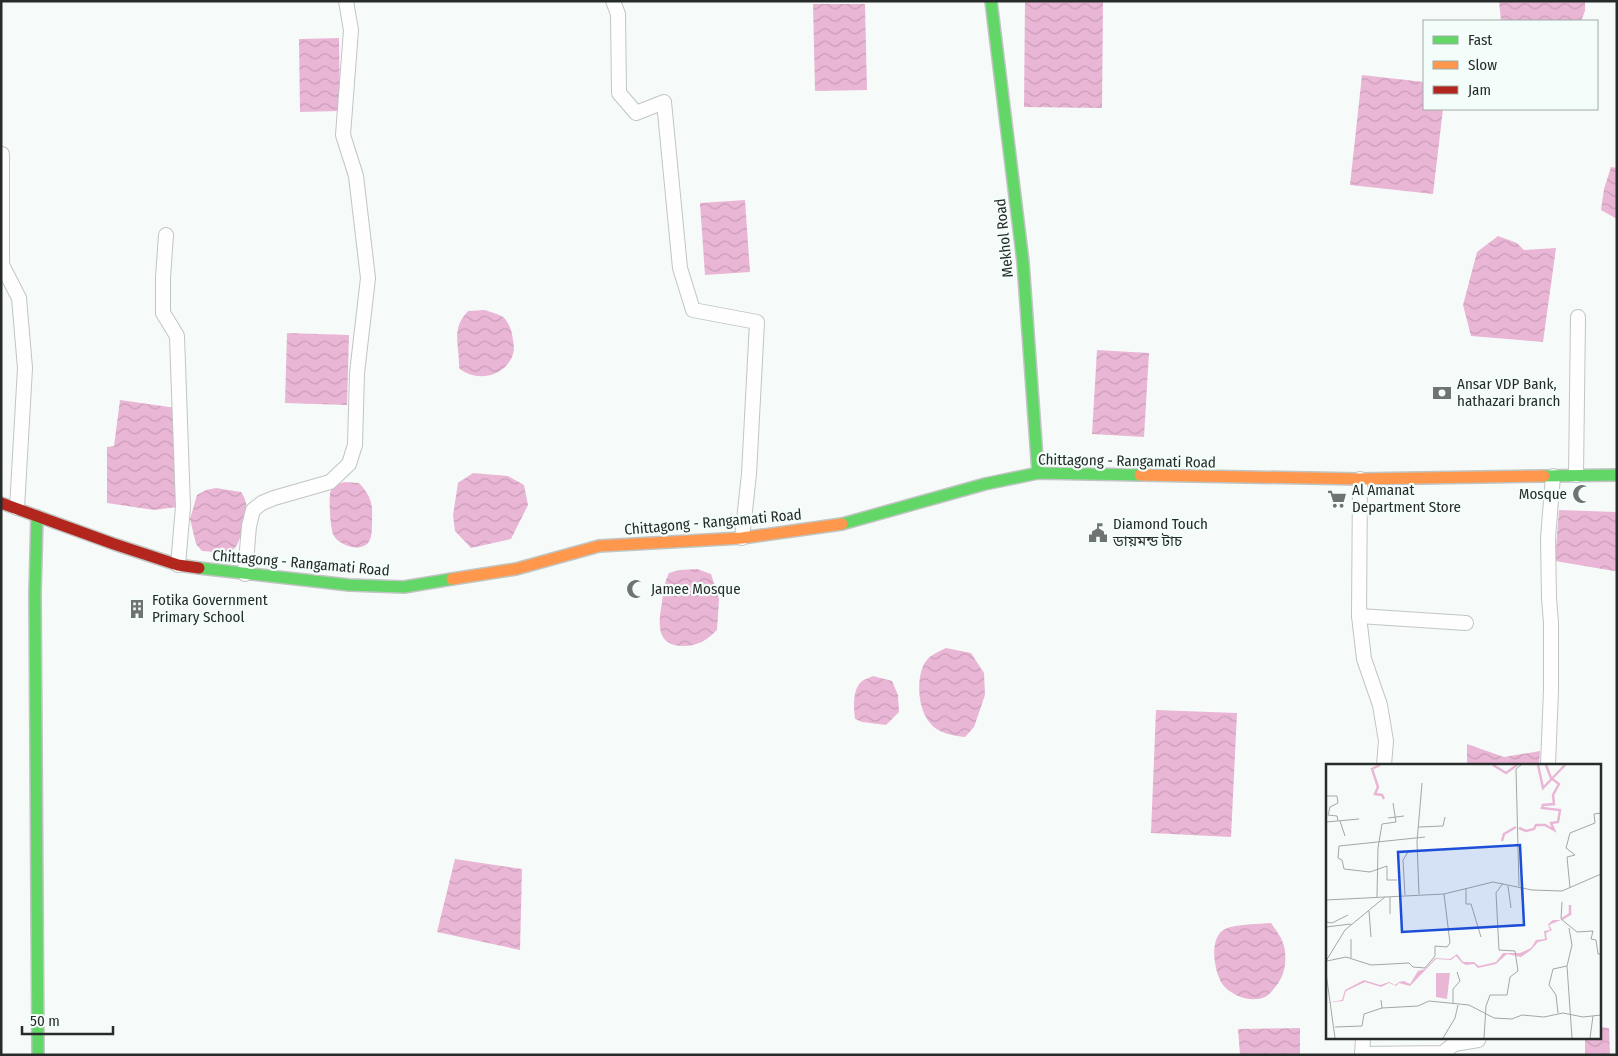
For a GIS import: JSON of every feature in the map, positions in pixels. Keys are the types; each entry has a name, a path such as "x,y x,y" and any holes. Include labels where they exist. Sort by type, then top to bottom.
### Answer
{"main road":[{"name":"Mekhol Road","path":"991,1 1023,262 1038,473"},
{"name":"Chittagong - Rangamati Road","path":"1,503 178,565 349,586 404,587 516,569 599,546 742,538 851,522 984,484 1038,473 1360,480 1617,475"},
{"path":"37,516 35,604 38,1055"}],"street":[{"path":"245,574 249,526 254,510 262,502 330,482 349,464 355,445 357,373 368,278 356,176 343,134 351,30 346,1"},
{"path":"613,1 618,14 619,93 636,112 664,102 680,268 692,310 756,322 749,474 742,538"},
{"path":"2,154 2,265 19,298 25,368 17,508"},
{"path":"166,235 163,313 177,336 183,507 178,565"},
{"path":"1576,475 1578,317"},
{"path":"1548,764 1552,623 1548,598 1548,538 1553,476"},
{"path":"1360,480 1359,616 1364,659 1380,705 1386,741 1384,764"},
{"path":"1359,616 1466,623"},
{"path":"1363,1038 1362,1054 1443,1053 1454,1044 1472,1042 1479,1038"}],"water":[{"path":"1025,1 1103,1 1102,108 1024,107"},
{"path":"1499,1 1585,1 1585,11 1581,20 1501,20"},
{"path":"813,4 865,4 867,90 815,91"},
{"path":"339,38 340,111 300,112 299,39"},
{"path":"1362,75 1423,82 1423,110 1443,110 1433,194 1350,185"},
{"path":"1611,167 1617,168 1617,219 1601,210 1604,189"},
{"path":"745,200 750,272 705,275 700,203"},
{"path":"1498,236 1517,243 1524,250 1556,248 1543,342 1471,336 1463,305 1477,252"},
{"path":"485,310 503,317 506,321 512,334 514,352 504,368 490,375 482,376 466,373 459,368 457,338 459,325 468,311"},
{"path":"287,333 349,335 347,405 285,403"},
{"path":"1097,350 1149,353 1144,437 1092,434"},
{"path":"120,400 176,408 177,507 154,510 107,503 107,447 114,446"},
{"path":"473,473 508,476 524,485 528,505 511,539 471,548 455,531 453,515 458,483"},
{"path":"344,482 359,483 370,500 372,515 371,536 367,544 362,547 357,548 341,543 333,533 330,515 330,493 333,486"},
{"path":"216,488 241,492 247,506 246,520 238,542 234,549 227,552 202,551 196,544 190,519 197,495 206,490"},
{"path":"1559,510 1617,512 1617,570 1555,561"},
{"path":"697,569 711,574 719,599 717,630 698,644 688,646 674,645 663,638 660,625 666,580 669,573"},
{"path":"946,648 971,653 984,673 985,695 974,727 965,737 946,733 933,726 926,717 919,694 921,671 924,664 931,656"},
{"path":"873,676 892,681 898,695 899,712 886,725 862,722 855,719 854,700 856,690 861,682"},
{"path":"1156,710 1237,713 1231,837 1151,833"},
{"path":"1467,744 1504,757 1540,751 1539,764 1467,764"},
{"path":"455,859 522,869 520,950 437,932"},
{"path":"1271,923 1281,938 1285,952 1284,972 1279,982 1269,994 1260,999 1248,999 1231,992 1223,985 1217,972 1214,956 1216,939 1220,933 1230,927"},
{"path":"1600,1027 1609,1028 1610,1055 1585,1055 1585,1038 1600,1038"},
{"path":"1300,1028 1300,1055 1240,1055 1238,1029"}],"traffic: fast":[{"path":"991,1 1023,262 1038,473"},
{"path":"842,524 985,484 1038,473 1140,475"},
{"path":"1544,476 1617,475"},
{"path":"37,516 35,594 38,1055"},
{"path":"199,568 349,585 404,587 452,579"}],"traffic: slow":[{"path":"1140,475 1360,479 1544,476"},
{"path":"452,579 516,569 599,546 742,538 842,524"}],"traffic: jam":[{"path":"1,503 114,544 178,565 199,568"}],"place":[{"name":"Ansar VDP Bank, hathazari branch","path":"1442,393"},
{"name":"Mosque","path":"1582,494"},
{"name":"Al Amanat Department Store","path":"1337,499"},
{"name":"Diamond Touch ডায়মন্ড টাচ","path":"1098,533"},
{"name":"Jamee Mosque","path":"636,589"},
{"name":"Fotika Government Primary School","path":"137,609"}]}
